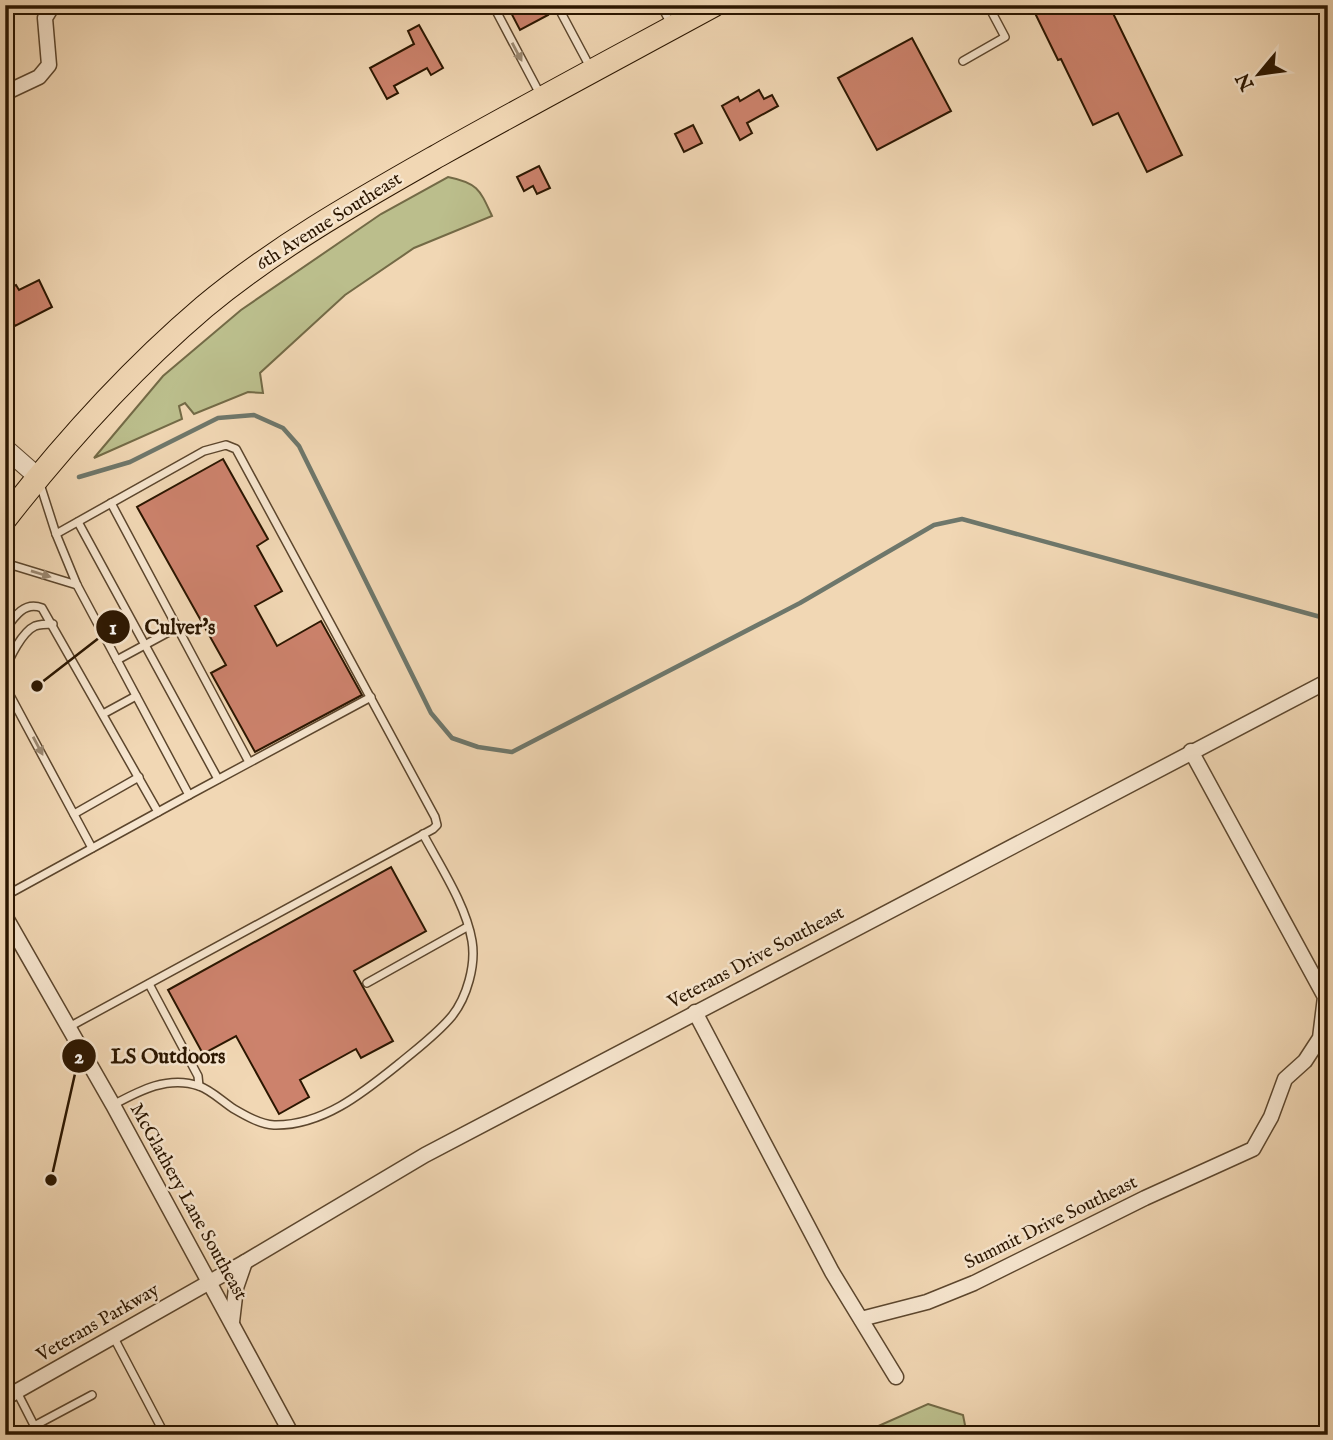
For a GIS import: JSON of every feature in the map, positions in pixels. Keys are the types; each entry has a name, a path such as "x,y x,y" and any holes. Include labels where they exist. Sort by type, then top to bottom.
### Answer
{"main road":[{"name":"6th Avenue Southeast","path":"5,519 38,477 152,353 232,286 316,226 361,199 714,5"}],"street":[{"path":"5,93 33,80 49,65 45,18 54,5"},
{"path":"5,448 38,477"},
{"name":"Veterans Drive Southeast","path":"210,1282 425,1155 1328,681"},
{"name":"Summit Drive Southeast","path":"861,1319 927,1302 974,1283 1145,1198 1253,1149 1271,1117 1285,1079 1306,1061 1321,1038 1325,997 1191,751"},
{"name":"McGlathery Lane Southeast","path":"5,916 113,1105 292,1435"},
{"path":"695,1012 832,1272 896,1377"},
{"path":"232,1322 236,1288 245,1262"},
{"name":"Veterans Parkway","path":"11,1394 210,1282"}],"lane":[{"path":"493,5 542,98"},
{"path":"558,5 592,71"},
{"path":"661,5 673,27"},
{"path":"963,61 1005,37 988,5"},
{"path":"56,534 204,451 226,445 236,449 371,697 437,825 69,1027"},
{"path":"38,477 56,534 77,585 189,795"},
{"path":"111,503 249,762"},
{"path":"78,522 218,779"},
{"path":"5,563 77,585"},
{"path":"5,630 14,616 30,606 42,608 158,812"},
{"path":"5,671 8,662 30,630 44,624 53,624"},
{"path":"117,660 178,626"},
{"path":"5,686 92,848"},
{"path":"103,714 136,696"},
{"path":"5,896 371,697"},
{"path":"74,814 139,777"},
{"path":"113,1105 161,1083 199,1086 249,1118 272,1125 306,1120 352,1101 426,1042 452,1016 463,999 471,974 472,941 460,904 423,834"},
{"path":"367,983 467,927"},
{"path":"149,984 198,1076 199,1086"},
{"path":"113,1336 165,1435"},
{"path":"11,1394 39,1435"},
{"path":"34,1426 92,1395"}],"green space":[{"path":"448,177 466,182 477,189 492,216 414,248 345,295 260,373 263,393 248,392 194,414 185,403 179,406 182,419 94,458 163,376 241,310 381,214"},
{"path":"928,1404 963,1415 967,1435 858,1435"}],"building":[{"path":"507,5 543,5 548,15 520,30"},
{"path":"1031,5 1109,5 1182,155 1147,172 1118,113 1093,125"},
{"path":"419,25 443,68 431,75 427,68 394,86 398,93 387,99 370,68 414,44 408,31"},
{"path":"912,38 951,111 877,150 838,78"},
{"path":"759,90 764,99 772,95 778,106 747,123 752,133 740,140 722,106 738,97 740,101"},
{"path":"693,125 702,143 684,152 675,134"},
{"path":"539,166 550,188 537,194 533,186 524,191 517,177"},
{"path":"39,280 52,307 15,326 5,306 10,303 5,290 16,285 19,290"},
{"path":"223,459 268,539 257,546 282,591 255,606 277,646 321,621 362,695 255,752 211,673 226,665 137,507"},
{"path":"391,867 426,931 354,971 393,1041 361,1058 356,1049 300,1080 309,1097 279,1114 236,1036 203,1054 168,990"}],"waterway":[{"path":"79,477 130,462 218,418 254,415 283,428 299,446 431,713 452,738 478,747 512,752 800,603 934,525 962,519 1328,619"}],"place":[{"name":"Culver's","path":"37,686"},
{"name":"LS Outdoors","path":"51,1180"}]}
